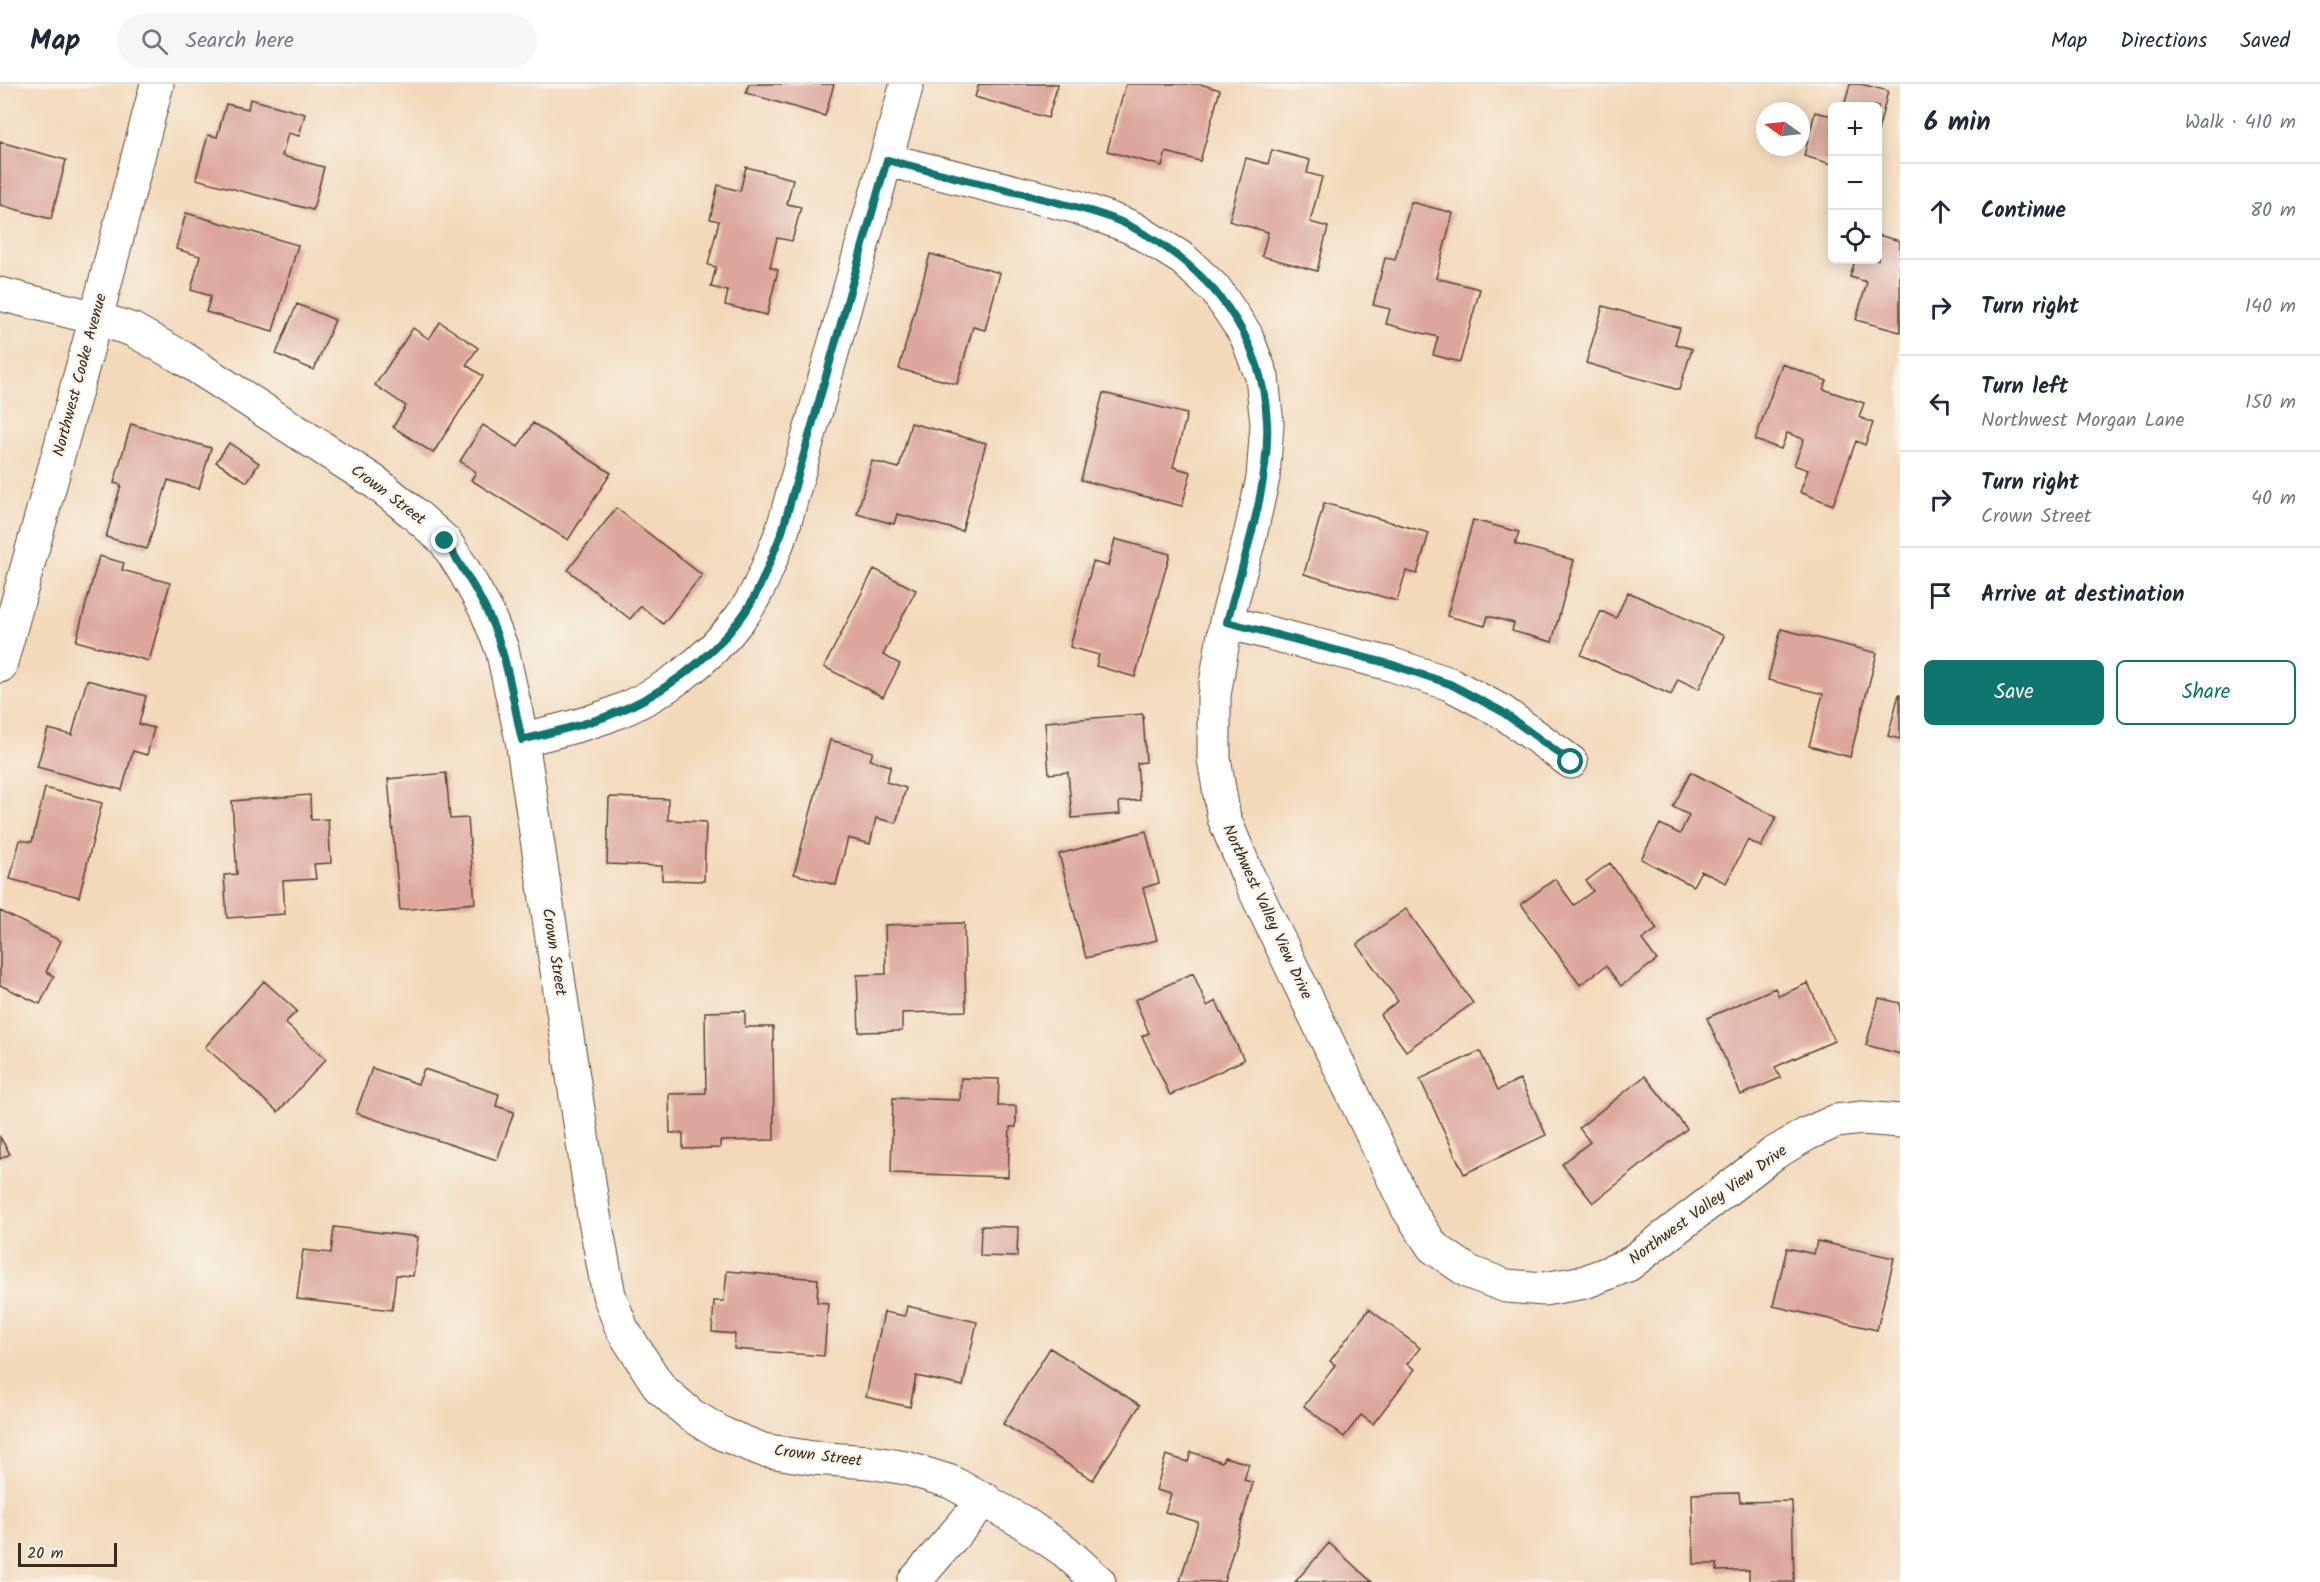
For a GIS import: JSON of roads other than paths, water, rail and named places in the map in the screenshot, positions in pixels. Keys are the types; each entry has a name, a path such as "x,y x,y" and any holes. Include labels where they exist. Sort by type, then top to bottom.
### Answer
{"street":[{"name":"Northwest Cooke Avenue","path":"0,666 96,318 157,84"},
{"path":"522,740 610,715 663,690 708,652 741,618 762,580 782,532 907,84"},
{"name":"Northwest Valley View Drive","path":"887,160 1077,207 1131,227 1183,259 1216,290 1245,335 1262,377 1267,424 1263,478 1227,622 1214,696 1214,759 1224,818 1249,878 1408,1209 1433,1246 1469,1272 1506,1286 1544,1289 1584,1282 1628,1265 1773,1154 1806,1134 1836,1121 1862,1118 1900,1121"},
{"name":"Crown Street","path":"0,294 96,318 133,330 183,358 375,482 445,541 464,569 486,610 502,649 522,740 596,1227 609,1295 622,1329 660,1388 691,1415 723,1434 764,1450 906,1468 951,1482 1021,1521 1065,1551 1099,1582"},
{"path":"1227,622 1390,664 1450,684 1501,711 1571,762"},
{"path":"914,1582 985,1499"}]}
